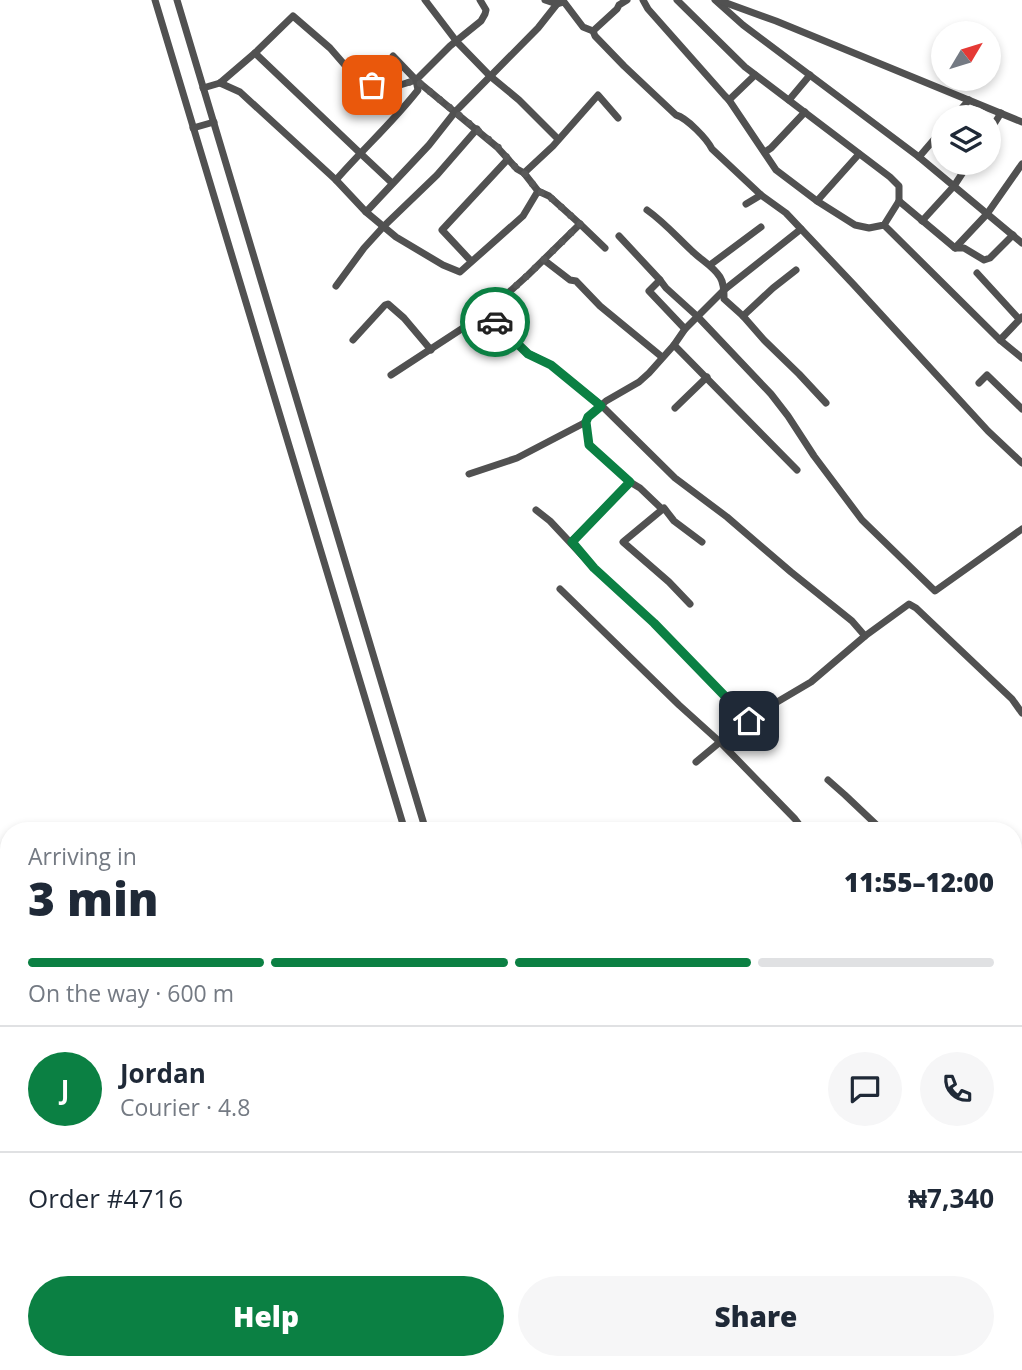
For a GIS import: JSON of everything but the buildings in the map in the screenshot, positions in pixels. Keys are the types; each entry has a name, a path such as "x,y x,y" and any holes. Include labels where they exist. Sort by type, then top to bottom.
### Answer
{"street":[{"path":"155,0 402,822"},
{"path":"177,0 423,822"},
{"path":"425,0 457,42 558,139"},
{"path":"203,88 220,83 256,53 293,16 330,48 350,71 372,85 397,86 416,80 450,46 481,21 485,10 480,0"},
{"path":"545,0 564,2 583,27 593,31 624,66 676,115 683,117 712,149 761,195 786,213 988,431 1022,463"},
{"path":"643,0 729,100 776,170 855,226 869,228 884,225 899,201 899,186 745,67 677,0"},
{"path":"716,0 743,25 919,157 1018,237 984,260 964,248 956,248 899,201"},
{"path":"716,0 776,21 981,105"},
{"path":"366,212 429,145 455,112 538,28 555,2"},
{"path":"593,31 617,9 620,2"},
{"path":"256,53 392,183"},
{"path":"393,55 416,80 498,147 538,191 549,196 605,248"},
{"path":"729,100 755,75"},
{"path":"789,100 810,75"},
{"path":"336,180 399,114 418,90 416,80"},
{"path":"220,83 240,92 336,180 366,212 396,237 460,272 523,216 538,191"},
{"path":"524,173 554,146 598,95 618,118"},
{"path":"965,105 969,100"},
{"path":"765,152 805,112"},
{"path":"1001,113 1022,122"},
{"path":"194,128 214,122"},
{"path":"336,286 364,248 438,175 477,129"},
{"path":"919,157 931,143"},
{"path":"817,201 859,154"},
{"path":"471,261 442,230 508,159"},
{"path":"956,248 987,214 1021,166"},
{"path":"922,221 961,175"},
{"path":"746,204 761,195"},
{"path":"647,210 710,265 721,278 724,299 826,403"},
{"path":"391,375 486,313 580,224"},
{"path":"884,225 1000,340 1022,358"},
{"path":"710,265 761,227"},
{"path":"702,542 674,521 664,508 589,445 586,422 606,401 649,373 685,329 724,290 802,229"},
{"path":"619,236 666,288 698,317 771,394 862,520 935,591 1022,529"},
{"path":"544,260 576,282 600,306 662,357"},
{"path":"743,316 796,270"},
{"path":"977,273 1021,318 1000,340"},
{"path":"660,279 649,291 685,329"},
{"path":"354,340 388,304 404,318 431,350"},
{"path":"486,313 528,354 551,365 601,406 674,478 727,517 852,621 865,636"},
{"path":"674,345 797,470"},
{"path":"979,383 986,375 1022,409"},
{"path":"675,408 707,377"},
{"path":"469,474 517,458 586,422"},
{"path":"572,542 630,482"},
{"path":"662,509 624,542 690,604"},
{"path":"536,510 654,623 749,721"},
{"path":"560,589 720,742 797,822"},
{"path":"696,762 749,721 810,682 909,604 1002,690 1022,713"},
{"path":"828,780 874,822"}],"way so far":[{"path":"372,85 397,86 416,80 498,147 538,191 549,196 580,224 486,313 495,322"}],"route":[{"path":"495,322 528,354 551,365 601,406 586,422 589,445 630,482 572,542 594,568 654,623 749,721"}]}
